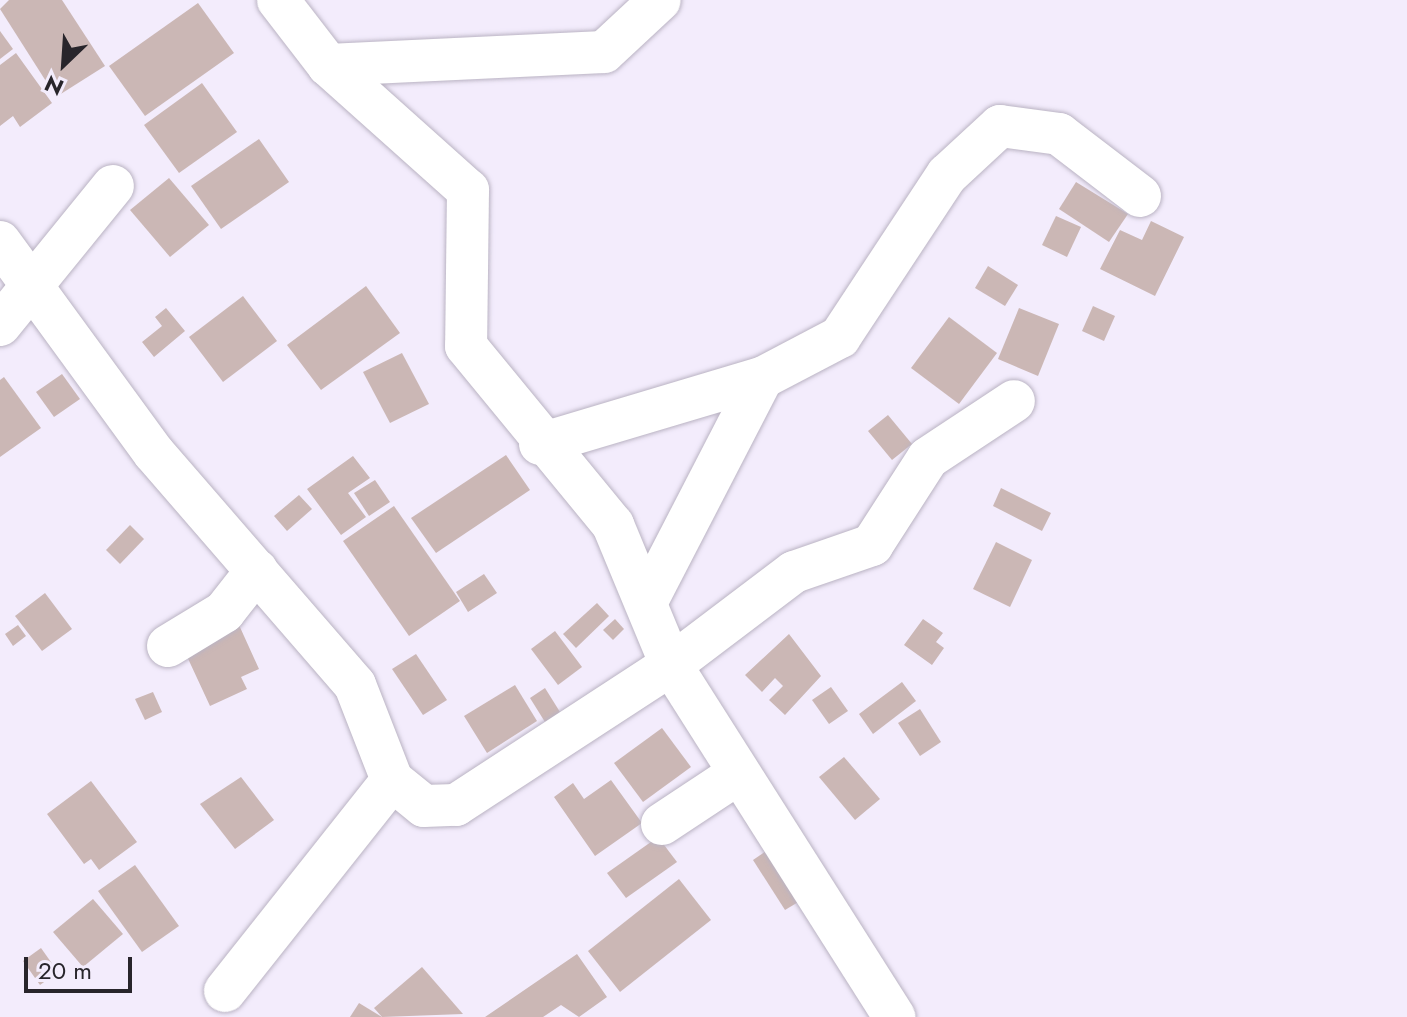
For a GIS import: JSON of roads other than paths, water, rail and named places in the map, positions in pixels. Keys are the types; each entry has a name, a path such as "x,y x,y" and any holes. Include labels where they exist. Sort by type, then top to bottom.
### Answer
{"street":[{"path":"278,0 328,65 468,190 466,346 540,444 581,479 613,525 671,665 894,1017"},
{"path":"328,65 604,52 660,0"},
{"path":"540,444 762,378 840,337 947,175 1000,126 1059,134 1140,196"},
{"path":"0,325 33,290 113,186"},
{"path":"0,242 154,453 355,685 392,780 424,806 456,805 671,665 794,572 872,545 928,458 1014,401"},
{"path":"646,603 762,378"},
{"path":"168,646 224,612 257,570"},
{"path":"662,824 739,773"},
{"path":"225,991 392,780"}]}
